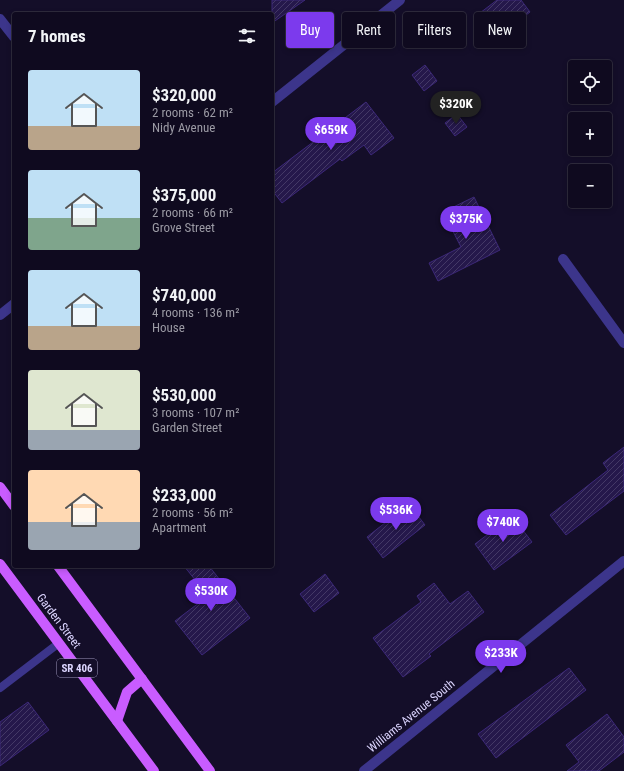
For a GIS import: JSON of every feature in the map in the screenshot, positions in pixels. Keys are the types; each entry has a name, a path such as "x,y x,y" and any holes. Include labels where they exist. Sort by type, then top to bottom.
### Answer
{"main road":[{"path":"0,487 12,503"},
{"name":"Garden Street","path":"0,564 154,771"},
{"path":"59,568 210,771"},
{"path":"117,721 127,692 142,679"}],"street":[{"path":"274,100 400,0"},
{"path":"0,19 12,34"},
{"path":"563,259 624,343"},
{"path":"0,315 12,306"},
{"name":"Williams Avenue South","path":"364,771 624,561"}],"lane":[{"path":"0,688 59,643"}],"building":[{"path":"272,0 305,0 274,22 274,12 272,12"},
{"path":"497,0 521,0 530,12 526,15 526,12 481,12"},
{"path":"425,65 437,81 424,91 412,75"},
{"path":"366,102 394,138 371,155 364,145 342,161 340,159 282,203 274,193 274,171"},
{"path":"457,114 467,127 455,136 445,123"},
{"path":"474,197 500,250 438,281 429,263 461,247 443,212"},
{"path":"624,447 624,491 566,535 550,515 608,470 603,463"},
{"path":"409,504 425,525 383,558 367,537"},
{"path":"512,516 532,542 494,570 475,544"},
{"path":"186,568 211,568 250,618 202,655 175,621 208,596"},
{"path":"325,574 339,593 314,612 300,594"},
{"path":"434,583 450,604 468,591 484,612 429,654 431,656 403,677 373,638 421,602 417,596"},
{"path":"569,668 586,690 496,758 478,734"},
{"path":"28,702 49,730 0,766 0,722"},
{"path":"607,714 624,737 624,752 599,771 567,771 579,762 566,745"}]}
